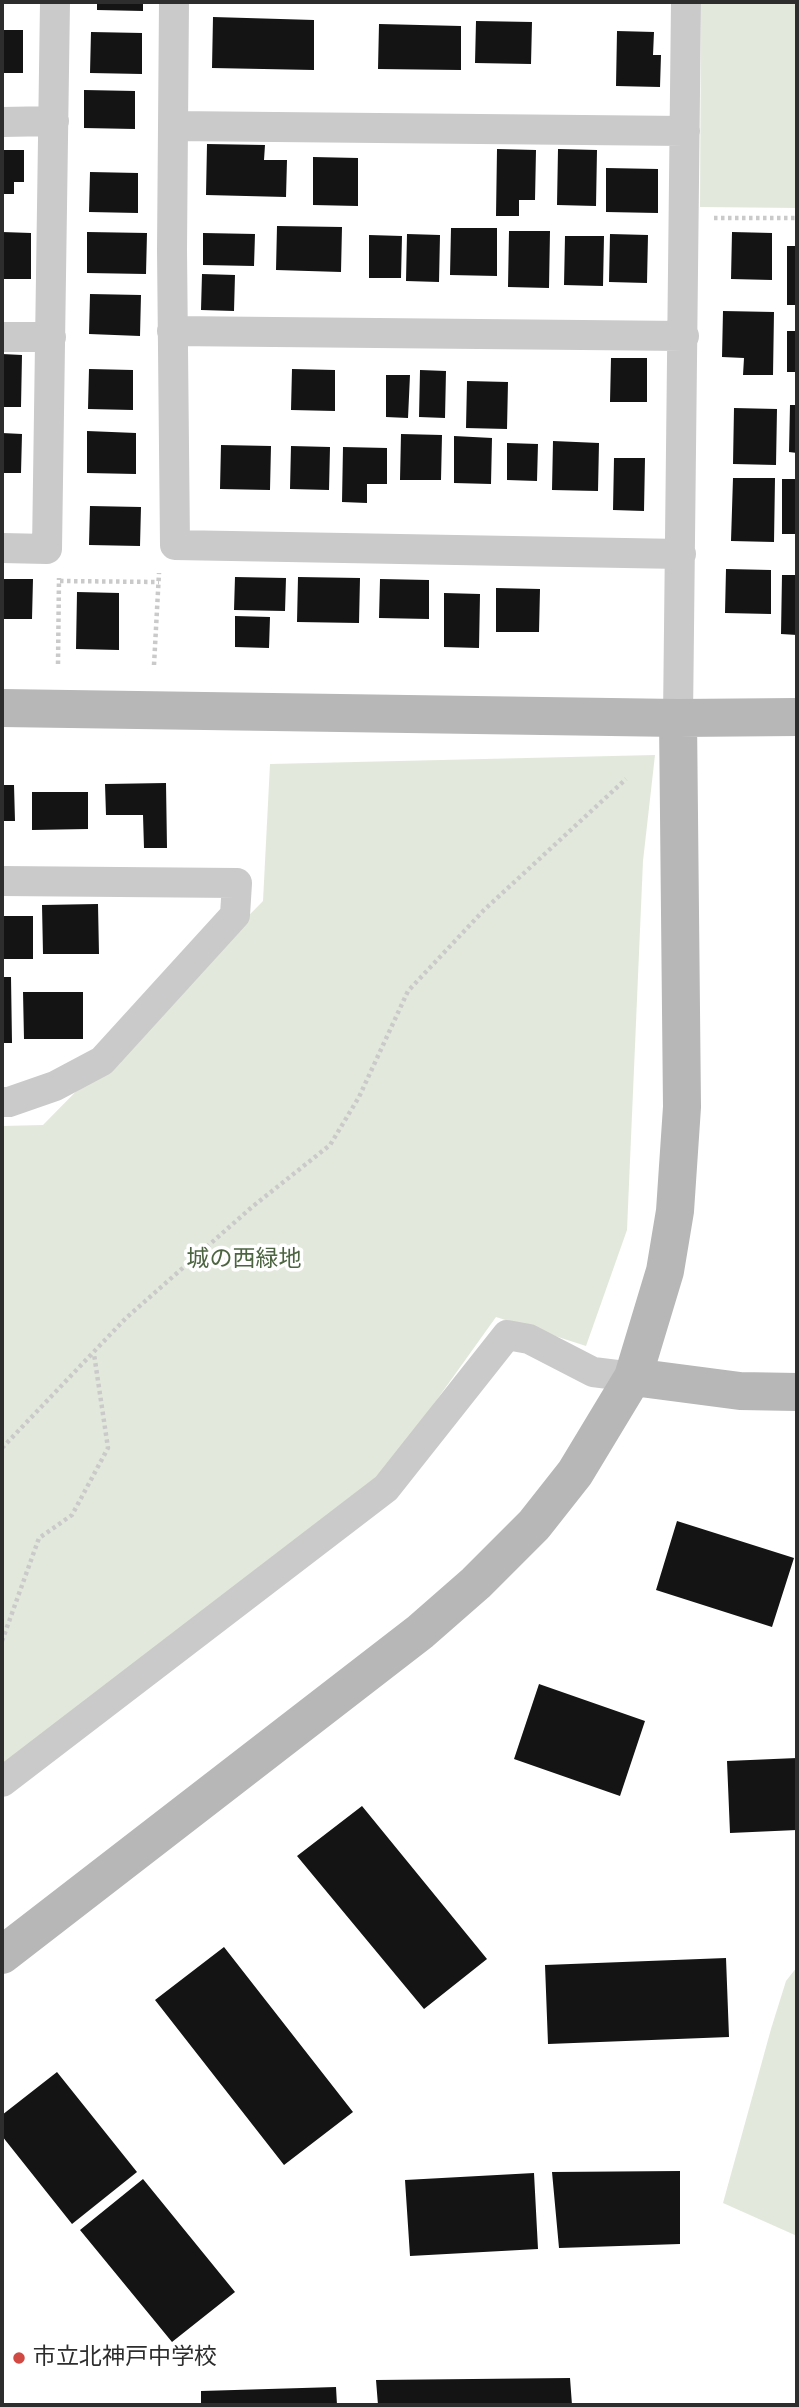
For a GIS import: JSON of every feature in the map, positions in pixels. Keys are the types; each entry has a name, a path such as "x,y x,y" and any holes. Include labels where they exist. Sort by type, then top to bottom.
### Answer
{"street":[{"path":"2,548 47,548 55,2"},
{"path":"174,2 174,545 681,554"},
{"path":"2,1955 421,1632 476,1583 534,1525 575,1473 633,1377 665,1270 675,1211 682,1120 678,718 686,2"},
{"path":"2,122 54,121"},
{"path":"173,126 685,131"},
{"path":"172,331 684,336"},
{"path":"2,337 51,337"},
{"path":"2,708 678,718 797,717"},
{"path":"2,881 237,883 235,915 102,1061 55,1086 2,1102"},
{"path":"2,1782 386,1488 507,1335 528,1339 593,1372 740,1391 797,1392"}],"path":[{"path":"685,218 797,218"},
{"path":"155,665 160,566 174,545"},
{"path":"47,548 60,580 58,664"},
{"path":"60,580 159,582"},
{"path":"2,1448 126,1318 242,1215 330,1145 359,1097 408,991 484,910 626,779"},
{"path":"2,1641 39,1538 72,1516 108,1448 94,1353"}],"green space":[{"path":"701,2 797,2 797,208 700,207"},
{"name":"城の西緑地","path":"655,755 643,861 627,1230 586,1346 496,1317 378,1482 2,1770 2,1126 43,1125 263,901 270,764"},
{"path":"797,1967 797,2236 723,2203 786,1981"}],"building":[{"path":"97,2 143,2 143,11 97,10"},
{"path":"213,17 314,20 314,70 212,68"},
{"path":"476,21 532,22 531,64 475,63"},
{"path":"379,24 461,26 461,70 378,69"},
{"path":"2,30 23,30 23,73 2,73"},
{"path":"617,31 654,32 653,55 661,55 660,87 616,86"},
{"path":"91,32 142,33 142,74 90,73"},
{"path":"84,90 135,91 135,129 84,128"},
{"path":"207,144 265,145 264,160 287,160 286,197 206,195"},
{"path":"497,149 536,150 535,200 519,200 519,216 496,216"},
{"path":"558,149 597,150 596,206 557,205"},
{"path":"2,150 24,150 24,182 14,182 14,194 2,194"},
{"path":"313,157 358,158 358,206 313,205"},
{"path":"606,168 658,169 658,213 606,212"},
{"path":"90,172 138,173 138,213 89,212"},
{"path":"277,226 342,227 341,272 276,270"},
{"path":"451,228 497,228 497,276 450,275"},
{"path":"509,231 550,231 549,288 508,287"},
{"path":"2,232 31,233 31,279 2,279"},
{"path":"87,232 147,233 146,274 87,273"},
{"path":"732,232 772,233 772,280 731,279"},
{"path":"203,233 255,234 254,266 203,265"},
{"path":"407,234 440,235 439,282 406,281"},
{"path":"610,234 648,235 647,283 609,282"},
{"path":"369,235 402,236 401,278 369,278"},
{"path":"565,236 604,236 603,286 564,285"},
{"path":"787,246 797,246 797,305 787,305"},
{"path":"202,274 235,275 234,311 201,310"},
{"path":"90,294 141,295 140,336 89,334"},
{"path":"723,311 774,312 773,375 743,375 744,358 722,357"},
{"path":"787,331 797,331 797,372 787,372"},
{"path":"2,354 22,355 21,407 2,407"},
{"path":"611,358 647,358 647,402 610,402"},
{"path":"89,369 133,370 133,410 88,409"},
{"path":"292,369 335,370 335,411 291,410"},
{"path":"420,370 446,371 445,418 419,417"},
{"path":"386,375 410,375 408,418 386,417"},
{"path":"467,381 508,382 507,429 466,428"},
{"path":"790,405 797,405 797,453 789,452"},
{"path":"734,408 777,409 776,465 733,464"},
{"path":"87,431 136,433 136,474 87,473"},
{"path":"2,433 22,434 21,473 2,473"},
{"path":"401,434 442,435 441,480 400,480"},
{"path":"454,436 492,438 491,484 454,483"},
{"path":"553,441 599,443 598,491 552,490"},
{"path":"507,443 538,444 537,481 507,480"},
{"path":"221,445 271,446 270,490 220,489"},
{"path":"291,446 330,447 329,490 290,489"},
{"path":"343,447 387,448 387,484 367,484 367,503 342,502"},
{"path":"614,458 645,458 644,511 613,510"},
{"path":"733,478 775,478 774,542 731,541"},
{"path":"782,479 797,479 797,534 782,534"},
{"path":"90,506 141,507 140,546 89,545"},
{"path":"726,569 771,570 771,614 725,613"},
{"path":"782,575 797,575 797,635 781,634"},
{"path":"235,577 286,578 285,611 234,610"},
{"path":"298,577 360,578 359,623 297,622"},
{"path":"2,579 33,579 32,619 2,619"},
{"path":"380,579 429,580 429,619 379,618"},
{"path":"496,588 540,589 539,632 496,632"},
{"path":"77,592 119,593 119,650 76,649"},
{"path":"444,593 480,594 479,648 444,647"},
{"path":"235,616 270,617 269,648 235,647"},
{"path":"166,783 167,848 144,848 143,815 106,815 105,784"},
{"path":"2,785 14,785 15,821 2,821"},
{"path":"32,792 88,792 88,829 32,830"},
{"path":"98,904 99,954 43,954 42,905"},
{"path":"2,916 33,916 33,959 2,959"},
{"path":"2,977 11,977 12,1043 2,1043"},
{"path":"23,992 83,992 83,1039 24,1039"},
{"path":"677,1521 794,1558 772,1627 656,1590"},
{"path":"539,1684 645,1721 620,1796 514,1759"},
{"path":"797,1758 797,1830 730,1833 727,1761"},
{"path":"362,1806 487,1959 424,2009 297,1856"},
{"path":"224,1947 353,2112 284,2165 155,2000"},
{"path":"726,1958 729,2037 548,2044 545,1965"},
{"path":"57,2072 137,2172 72,2224 2,2136 2,2115"},
{"path":"680,2171 680,2244 559,2248 552,2172"},
{"path":"534,2173 538,2249 410,2256 405,2180"},
{"path":"143,2179 235,2292 172,2342 80,2230"},
{"path":"570,2378 572,2405 378,2405 376,2380"},
{"path":"336,2387 337,2405 201,2405 201,2391"}],"place":[{"name":"市立北神戸中学校","path":"19,2358"}]}
